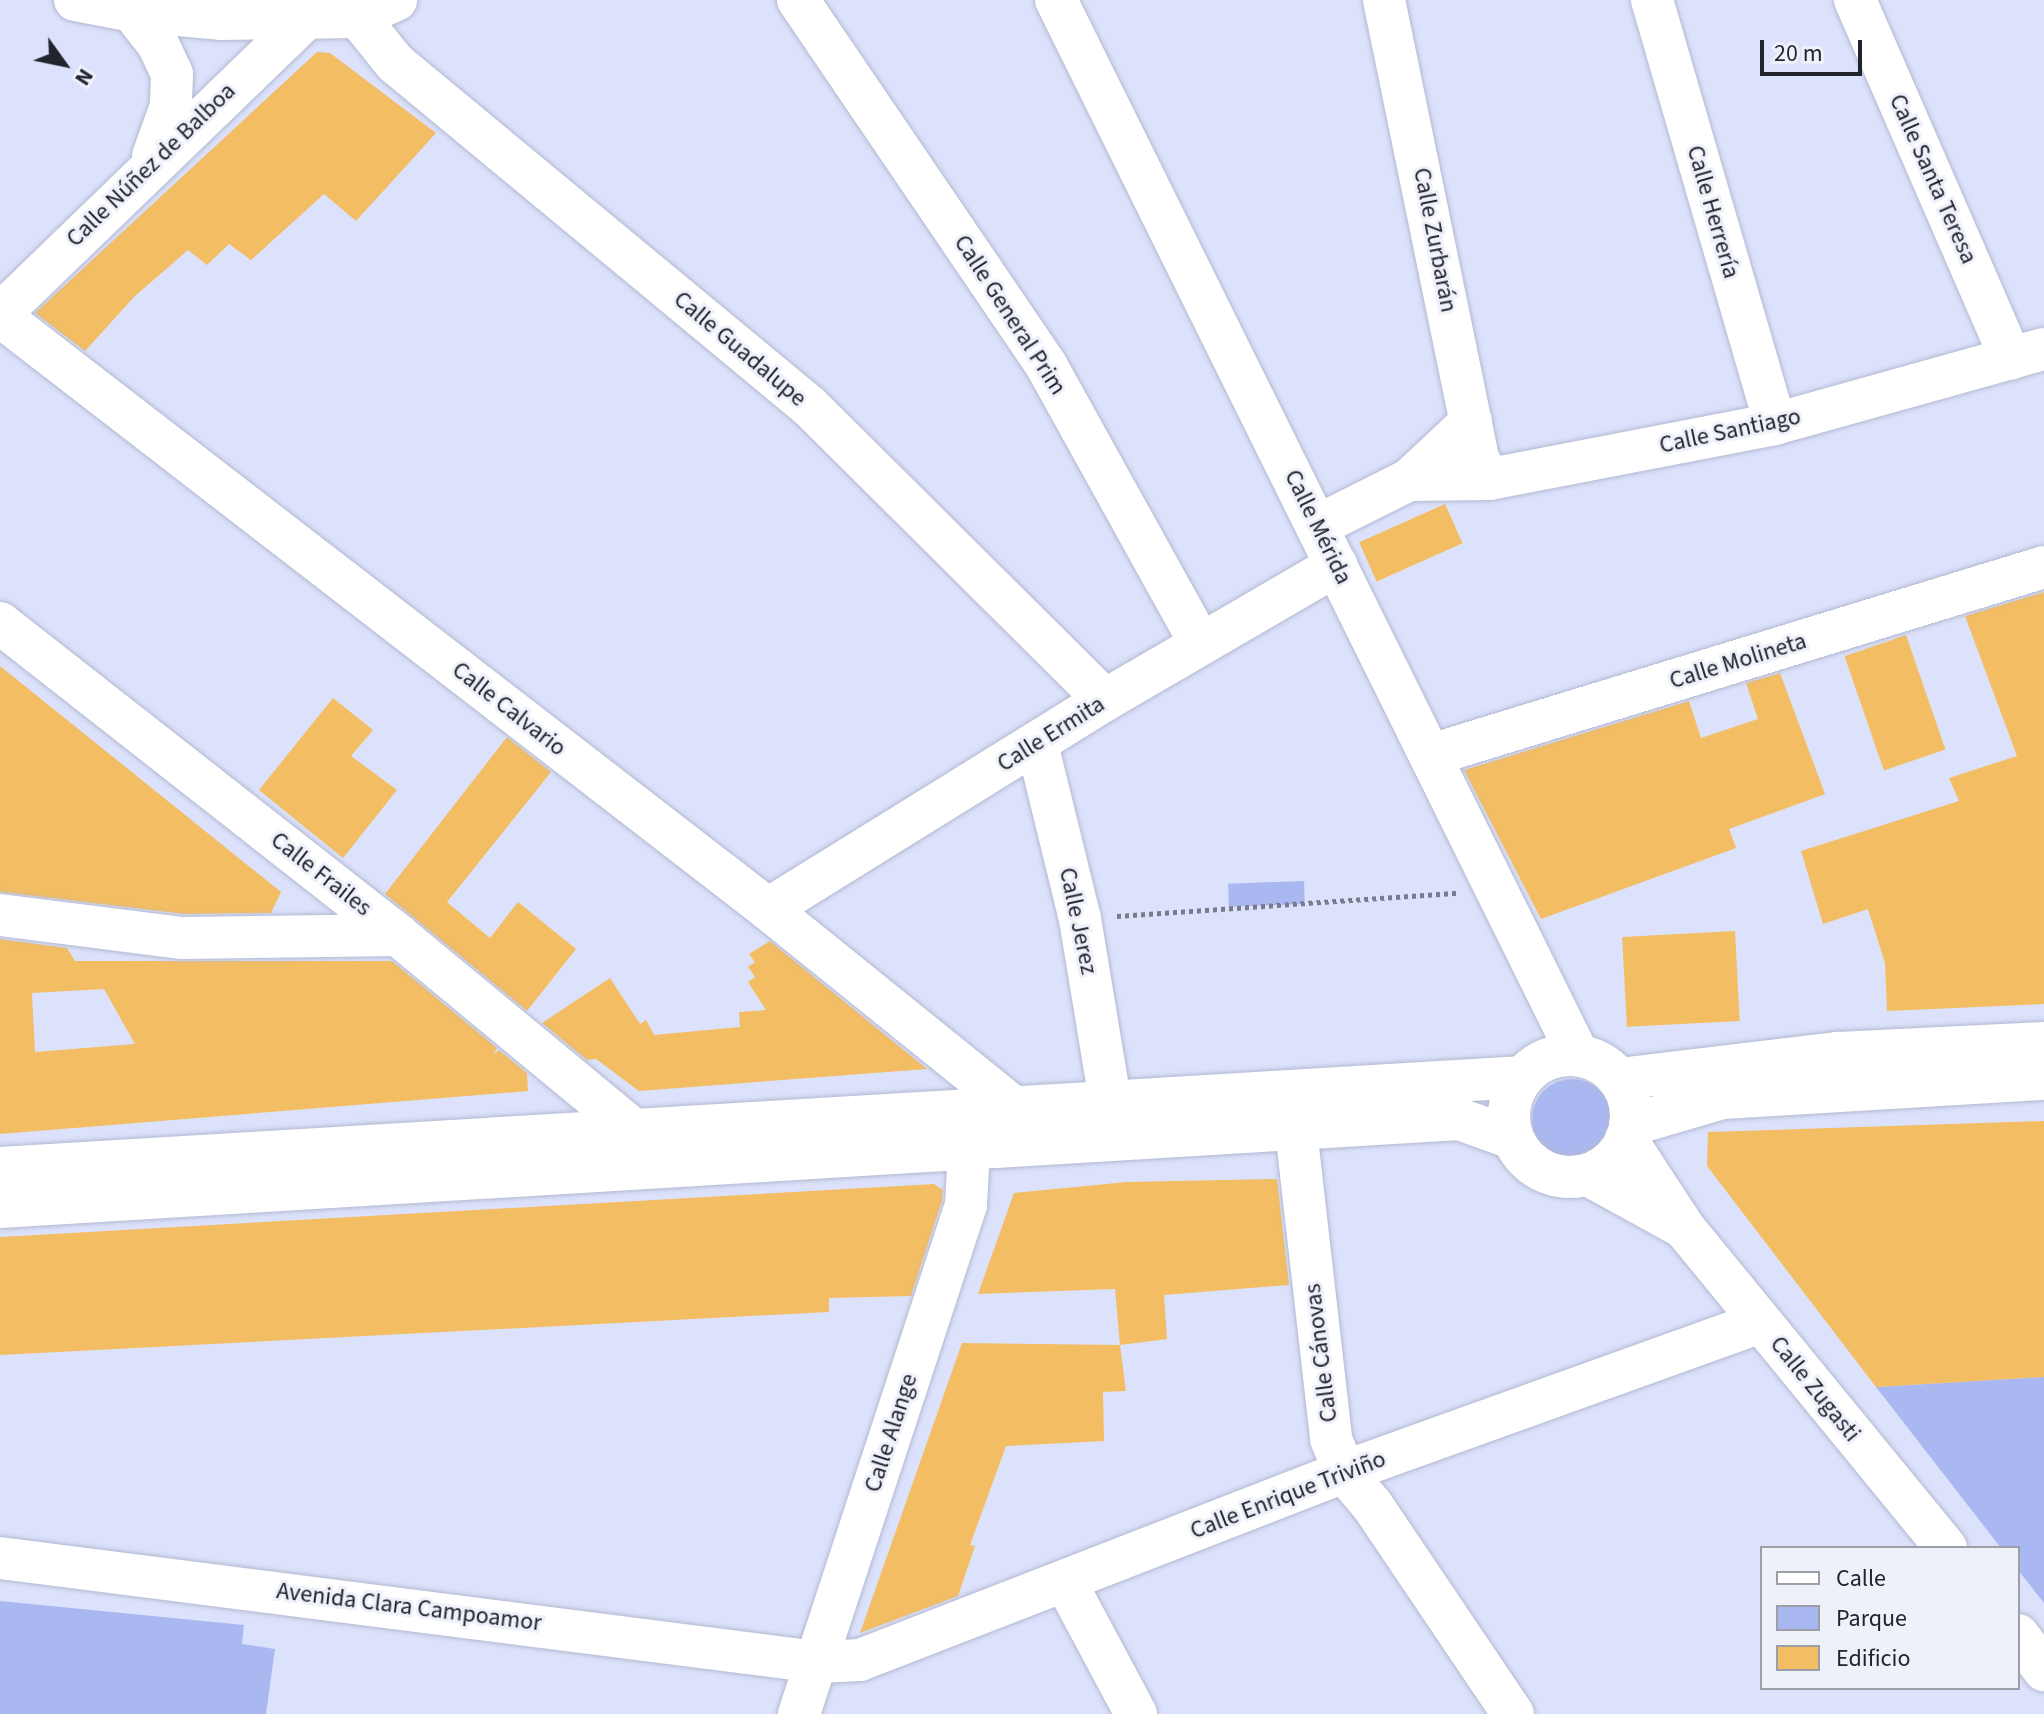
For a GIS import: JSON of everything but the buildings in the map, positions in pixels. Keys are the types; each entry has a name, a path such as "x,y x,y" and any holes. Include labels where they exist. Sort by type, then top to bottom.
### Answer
{"street":[{"path":"75,0 132,11 305,19 358,17 396,0"},
{"name":"Calle General Prim","path":"798,0 1046,365 1200,643"},
{"name":"Calle Mérida","path":"1056,0 1431,755 1494,891 1578,1055"},
{"name":"Calle Zurbarán","path":"1384,0 1478,459 1490,479"},
{"name":"Calle Herrería","path":"1652,0 1775,424"},
{"name":"Calle Santa Teresa","path":"1855,0 2028,354"},
{"path":"132,11 158,44 172,74 165,132 148,168"},
{"name":"Calle Guadalupe","path":"358,17 395,63 809,406 1105,700"},
{"name":"Calle Núñez de Balboa","path":"0,315 148,168 305,19"},
{"name":"Calle Calvario","path":"0,315 768,909 1013,1107"},
{"name":"Calle Santiago","path":"1409,480 1490,479 1775,424 2028,354"},
{"name":"Calle Santiago","path":"1317,526 1409,480 1471,422"},
{"name":"Calle Ermita","path":"768,909 1105,700 1337,565"},
{"name":"Calle Molineta","path":"1431,755 2044,567"},
{"name":"Calle Frailes","path":"2,629 398,935 637,1133"},
{"name":"Calle Jerez","path":"1037,744 1080,919 1110,1100"},
{"path":"0,915 183,938 398,935"},
{"path":"1619,1079 1838,1053 2044,1043"},
{"path":"1578,1055 1608,1068 1619,1079 1631,1109 1628,1132 1618,1155 1588,1175 1561,1176 1535,1167 1512,1138 1508,1117 1522,1077 1538,1064 1578,1055"},
{"path":"0,1168 637,1133 1110,1100 1522,1077"},
{"path":"1628,1132 1723,1098 2044,1079"},
{"path":"0,1207 1459,1119 1512,1138"},
{"name":"Calle Cánovas","path":"1296,1130 1331,1439 1344,1472 1372,1505 1513,1714"},
{"name":"Calle Zugasti","path":"1628,1132 1685,1229 1944,1546"},
{"name":"Calle Alange","path":"775,1714 806,1660 966,1205 969,1150"},
{"name":"Calle Zugasti","path":"1588,1175 1685,1229"},
{"name":"Calle Enrique Triviño","path":"806,1660 860,1660 1344,1472 1760,1322"},
{"name":"Avenida Clara Campoamor","path":"0,1558 806,1660"},
{"path":"1065,1581 1136,1714"},
{"path":"2020,1638 2044,1670"},
{"name":"Calle Alange","path":"799,1714 806,1660"}],"path":[{"path":"1080,919 1494,891"}],"green space":[{"path":"1304,881 1305,904 1229,907 1228,884"},
{"path":"1572,1079 1587,1082 1600,1091 1609,1104 1612,1119 1609,1134 1600,1147 1587,1156 1572,1159 1557,1156 1544,1147 1535,1134 1532,1119 1535,1104 1544,1091 1557,1082"},
{"path":"2044,1377 2044,1603 2020,1573 2020,1546 1999,1546 1876,1387"},
{"path":"0,1601 244,1625 242,1644 275,1649 266,1714 0,1714"}]}
